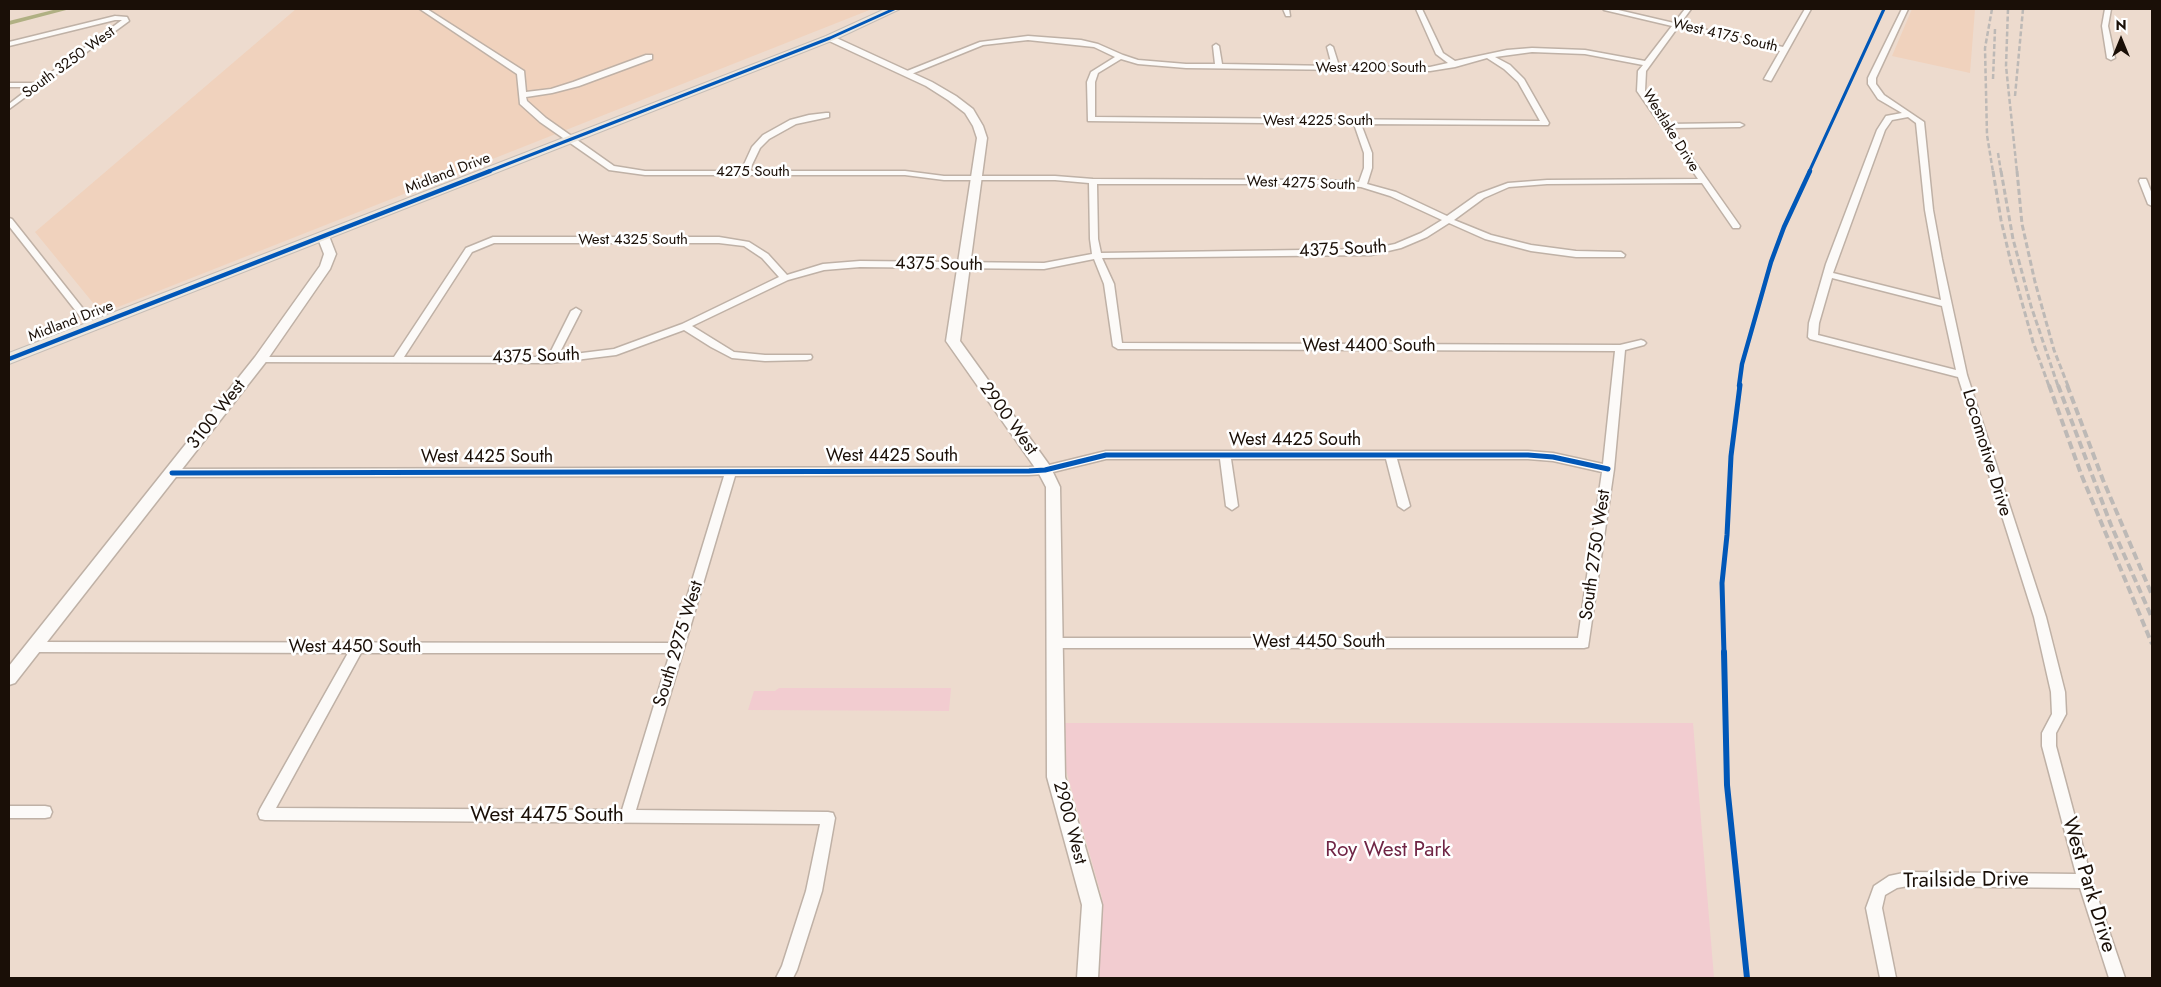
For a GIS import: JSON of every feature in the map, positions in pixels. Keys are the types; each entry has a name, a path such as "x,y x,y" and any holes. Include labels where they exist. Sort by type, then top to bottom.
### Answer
{"main road":[{"name":"Midland Drive","path":"9,360 830,38 894,9"}],"street":[{"path":"423,9 521,73 522,95 552,91 576,84 649,57"},
{"path":"1419,9 1440,54 1454,65"},
{"name":"West 4175 South","path":"1606,9 1785,50"},
{"name":"Westlake Drive","path":"1688,9 1642,71 1641,91 1702,181 1736,226"},
{"path":"1768,79 1808,9"},
{"path":"1905,9 1872,78 1872,84 1881,97 1909,114"},
{"path":"2108,9 2105,26 2111,58"},
{"name":"South 3250 West","path":"9,44 115,18 126,18 126,21 9,107"},
{"name":"2900 West","path":"830,38 906,73 945,94 969,111 978,126 982,138 974,178 953,341 1045,470 1053,487 1056,777 1092,905 1088,978"},
{"name":"West 4200 South","path":"906,73 982,43 1028,38 1096,45 1120,57 1160,65 1430,69 1506,52 1532,50 1608,54 1647,64"},
{"name":"West 4200 South","path":"1096,45 1105,42"},
{"path":"1216,46 1219,67"},
{"path":"1330,47 1336,68"},
{"name":"West 4225 South","path":"1120,57 1095,72 1091,82 1091,119 1545,123 1521,81 1507,66 1488,56"},
{"path":"9,85 39,85"},
{"name":"4275 South","path":"522,95 523,102 543,120 612,168 645,173 906,173 944,178"},
{"path":"1909,114 1893,116 1884,123 1828,274 1814,323 1813,337 1962,375"},
{"name":"Locomotive Drive","path":"1909,114 1920,122 1936,259 1962,375 2040,617 2058,692 2059,714 2049,734 2049,746 2061,791"},
{"path":"744,172 756,147 766,137 793,122 809,117 826,115"},
{"path":"1357,122 1368,154 1368,168 1362,185"},
{"path":"1665,126 1740,125"},
{"name":"West 4275 South","path":"944,178 1326,182 1362,185 1393,194 1448,220"},
{"path":"1093,181 1094,239 1097,256"},
{"path":"1448,220 1481,196 1508,185 1547,182 1702,181"},
{"path":"2143,181 2152,204"},
{"path":"1448,220 1488,237 1531,248 1576,254 1622,255"},
{"name":"4375 South","path":"260,360 551,360 616,352 685,326 785,278 823,267 860,264 1044,266 1097,256 1371,252 1398,246 1424,236 1448,220"},
{"path":"9,221 93,326"},
{"name":"3100 West","path":"9,678 260,360 326,266 330,254 323,236"},
{"name":"West 4325 South","path":"397,360 469,250 493,240 719,240 746,244 765,256 785,278"},
{"name":"West 4400 South","path":"1097,256 1109,284 1118,346 1620,348 1641,343"},
{"path":"1828,274 1946,304"},
{"path":"551,360 576,311"},
{"path":"685,326 732,355 765,358 807,357"},
{"name":"South 2750 West","path":"1584,644 1608,469 1620,348"},
{"path":"1390,454 1404,506"},
{"name":"West 4425 South","path":"172,473 1045,470 1106,455 1390,454 1528,455 1553,457 1608,469"},
{"path":"1225,455 1232,506"},
{"name":"South 2975 West","path":"627,816 731,472"},
{"name":"West 4450 South","path":"1054,644 1584,644"},
{"name":"West 4450 South","path":"33,647 678,648"},
{"name":"West 4475 South","path":"356,648 266,814 828,818 814,891 789,970 784,978"},
{"name":"West Park Drive","path":"2061,791 2085,881 2118,978"},
{"path":"9,812 45,812"},
{"name":"Trailside Drive","path":"1888,978 1874,908 1879,891 1894,881 1908,879 2085,881"}],"shaded area":[{"path":"296,9 872,9 113,309 98,309 35,232"},
{"path":"1912,9 1975,9 1970,73 1892,56"}],"green space":[{"path":"779,688 951,688 949,711 748,710 754,691 775,691"},
{"name":"Roy West Park","path":"1063,723 1693,723 1714,978 1095,978 1100,955 1102,898 1063,759"}],"waterway":[{"path":"9,23 66,9"}],"railway":[{"path":"1992,9 1985,48 1987,135 1993,172"},
{"path":"2008,9 2006,66 2017,172"},
{"path":"2015,96 2023,9"},
{"path":"1993,79 1995,29"},
{"path":"1998,153 2001,172"},
{"path":"1993,171 2001,220 2011,263 2033,342 2049,386"},
{"path":"2001,171 2013,239 2031,306 2058,386"},
{"path":"2017,171 2022,224 2035,282 2054,350 2068,386"},
{"path":"2049,385 2081,474 2152,644"},
{"path":"2058,385 2111,525 2152,618"},
{"path":"2067,385 2103,480 2152,595"}],"cycle path":[{"path":"9,359 830,38 894,9"},
{"path":"1747,978 1727,785 1722,583 1727,535 1731,456 1742,364 1771,262 1784,227 1884,9"},
{"path":"172,473 1029,471 1045,470 1106,455 1528,455 1553,457 1608,469"}]}
